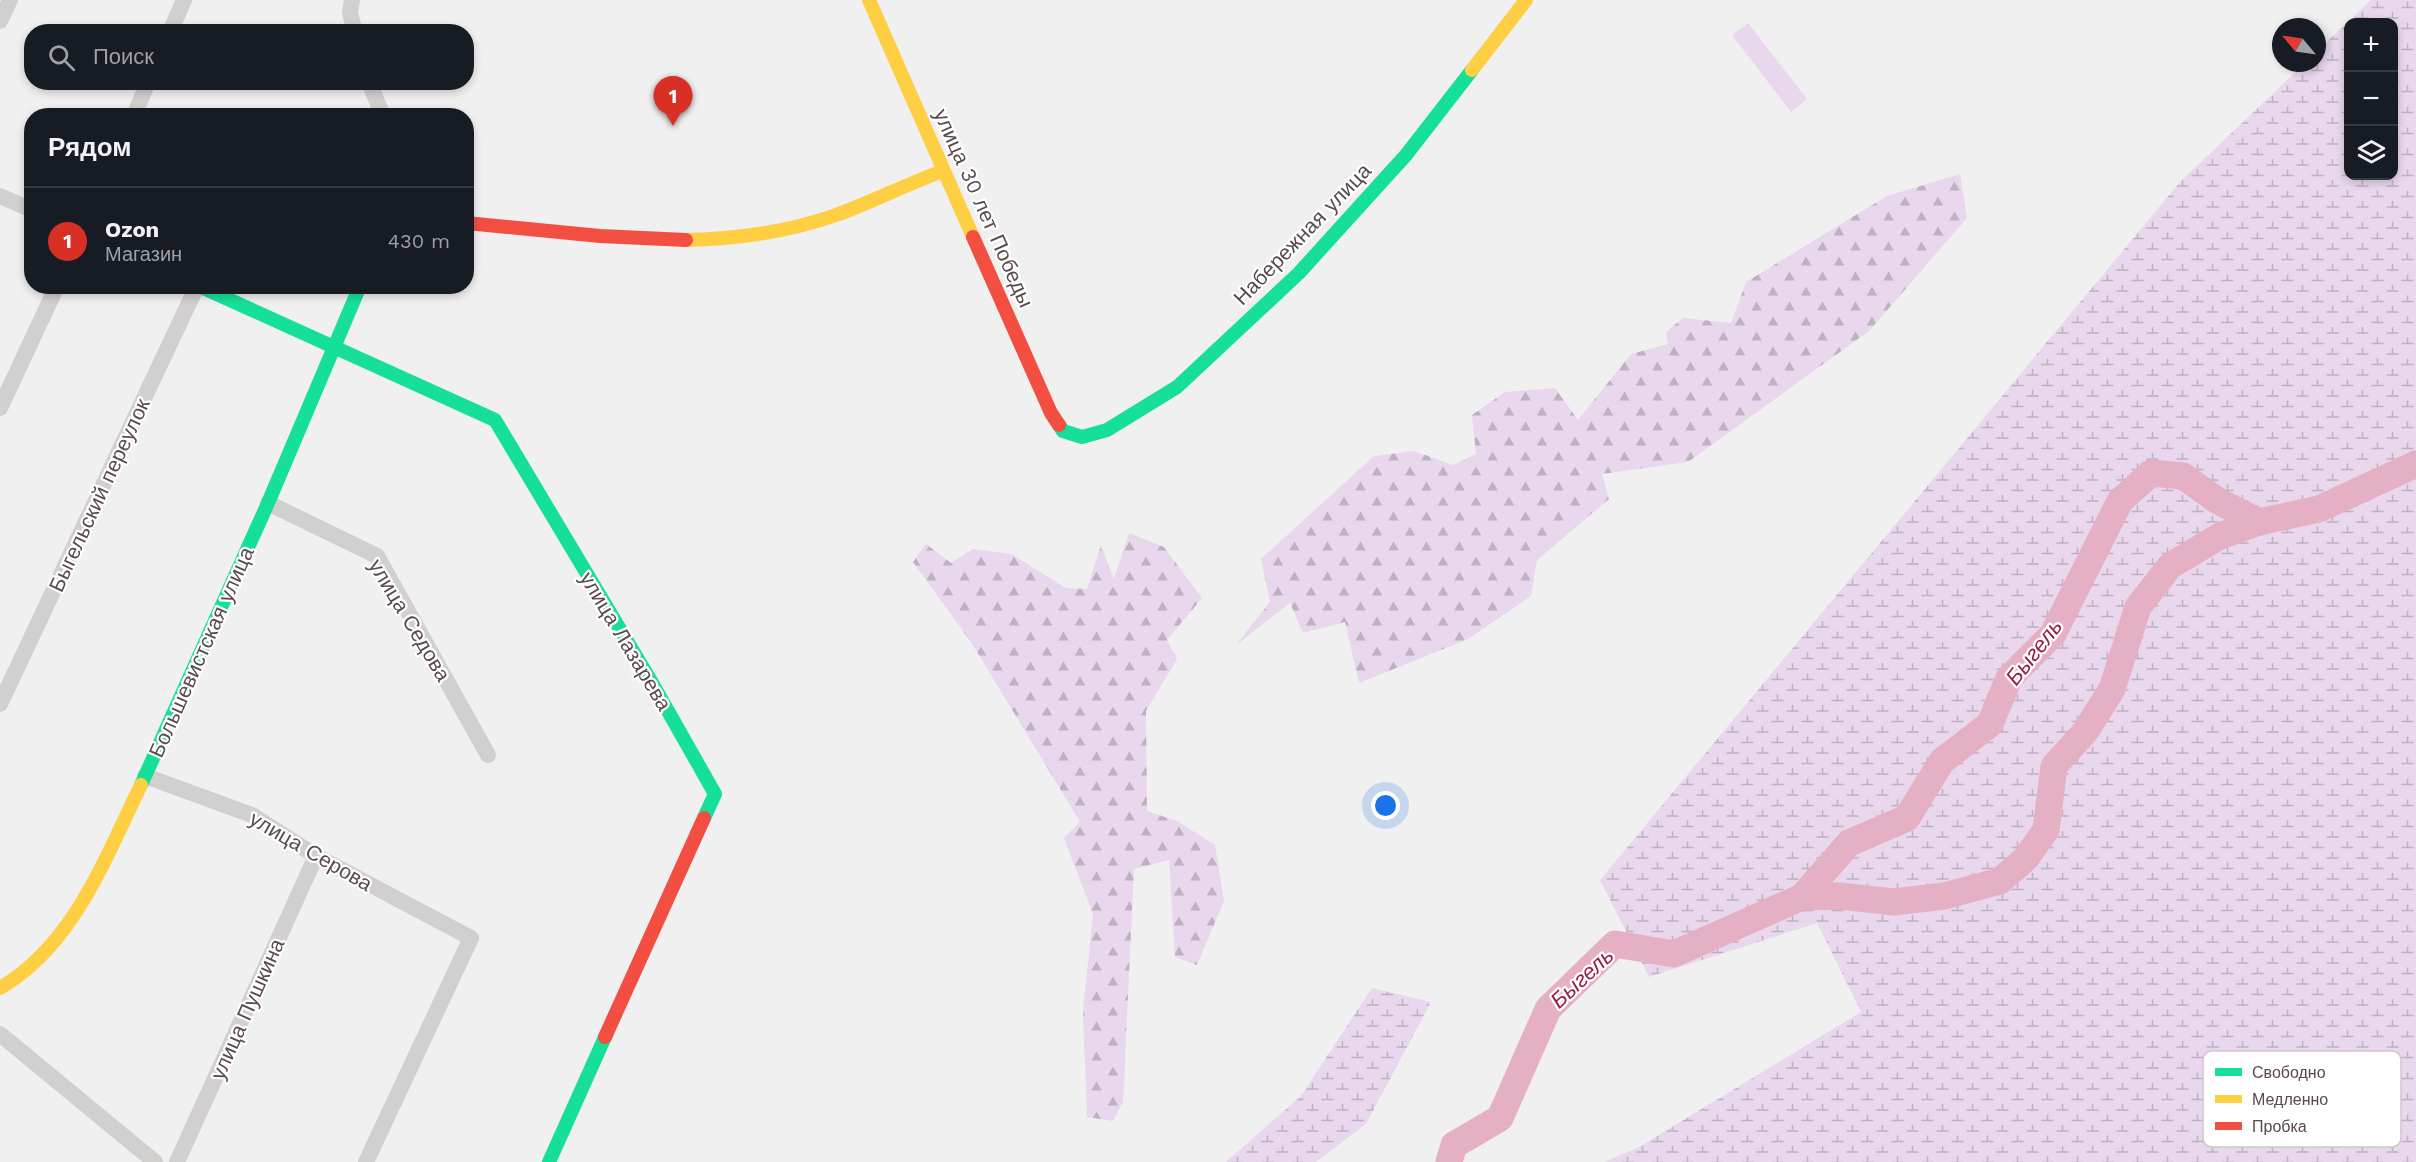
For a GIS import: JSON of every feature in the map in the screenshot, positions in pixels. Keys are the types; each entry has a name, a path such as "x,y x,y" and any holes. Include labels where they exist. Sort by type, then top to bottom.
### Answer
{"street":[{"path":"0,21 10,0"},
{"path":"174,24 184,0"},
{"path":"352,0 350,13 353,24"},
{"name":"улица 30 лет Победы","path":"869,0 1051,413 1063,431"},
{"name":"Набережная улица","path":"1063,431 1082,436 1107,430 1177,387 1299,273 1406,155 1526,0"},
{"path":"137,108 145,90"},
{"path":"372,90 380,108"},
{"path":"474,224 655,240 719,239 769,232 820,220 944,171"},
{"path":"0,196 24,206"},
{"path":"0,408 53,294"},
{"name":"Быгельский переулок","path":"0,704 194,294"},
{"name":"улица Лазарева","path":"216,294 495,420 651,681 715,794 549,1162"},
{"name":"Большевистская улица","path":"0,988 12,981 49,950 90,890 146,776 268,503 357,294"},
{"name":"улица Седова","path":"268,503 377,556 488,755"},
{"name":"улица Серова","path":"146,776 252,815 316,856 471,938 366,1162"},
{"name":"улица Пушкина","path":"177,1162 316,856"},
{"path":"0,1034 155,1162"}],"green space":[{"path":"2371,0 2416,0 2416,1162 1604,1162 1639,1147 1861,1012 1817,923 1649,977 1600,880 2180,182 2296,72 2326,72 2326,42 2344,26 2344,180 2398,180 2398,18 2352,18"},
{"path":"1748,23 1807,99 1791,112 1732,35"},
{"path":"1960,174 1967,218 1869,331 1688,462 1602,474 1609,499 1537,560 1531,596 1468,639 1359,683 1345,622 1303,633 1290,603 1236,645 1270,602 1261,559 1374,456 1414,451 1453,465 1476,454 1472,415 1505,392 1555,388 1578,420 1631,354 1668,344 1666,332 1683,318 1731,323 1746,282 1887,196"},
{"path":"1129,533 1164,547 1202,598 1167,640 1177,659 1146,711 1147,811 1177,821 1215,845 1224,901 1197,965 1175,957 1169,860 1134,869 1123,1102 1113,1121 1087,1117 1083,1011 1093,914 1064,838 1080,822 971,642 913,562 926,544 951,563 973,549 1011,554 1066,588 1087,589 1101,545 1114,579"},
{"path":"1372,988 1431,1002 1366,1124 1316,1162 1226,1162 1301,1096"}],"waterway":[{"name":"Быгель","path":"1449,1162 1454,1145 1500,1118 1548,1009 1615,944 1674,954 1802,897 1849,843 1907,818 1942,761 1990,724 2009,678 2053,634 2120,501 2151,473 2183,476 2218,501 2259,522 2319,509 2416,464"},
{"path":"1802,897 1840,896 1894,902 1944,896 2000,881 2026,858 2046,830 2054,766 2085,732 2112,689 2138,607 2170,566 2220,536 2259,522"}],"traffic: fast":[{"path":"1059,425 1063,431 1082,437 1107,430 1177,387 1299,273 1406,155 1472,70"},
{"path":"217,294 495,420 651,681 715,794 704,818"},
{"path":"141,785 268,503 357,294"},
{"path":"549,1162 605,1037"}],"traffic: slow":[{"path":"869,0 973,237"},
{"path":"1472,70 1526,0"},
{"path":"686,240 743,236 818,221 943,171"},
{"path":"0,988 26,970 68,924 100,870 141,785"}],"traffic: jam":[{"path":"474,224 600,236 686,240"},
{"path":"973,237 1051,413 1059,425"},
{"path":"605,1037 704,818"}],"place":[{"name":"Ozon","path":"673,126"}]}
